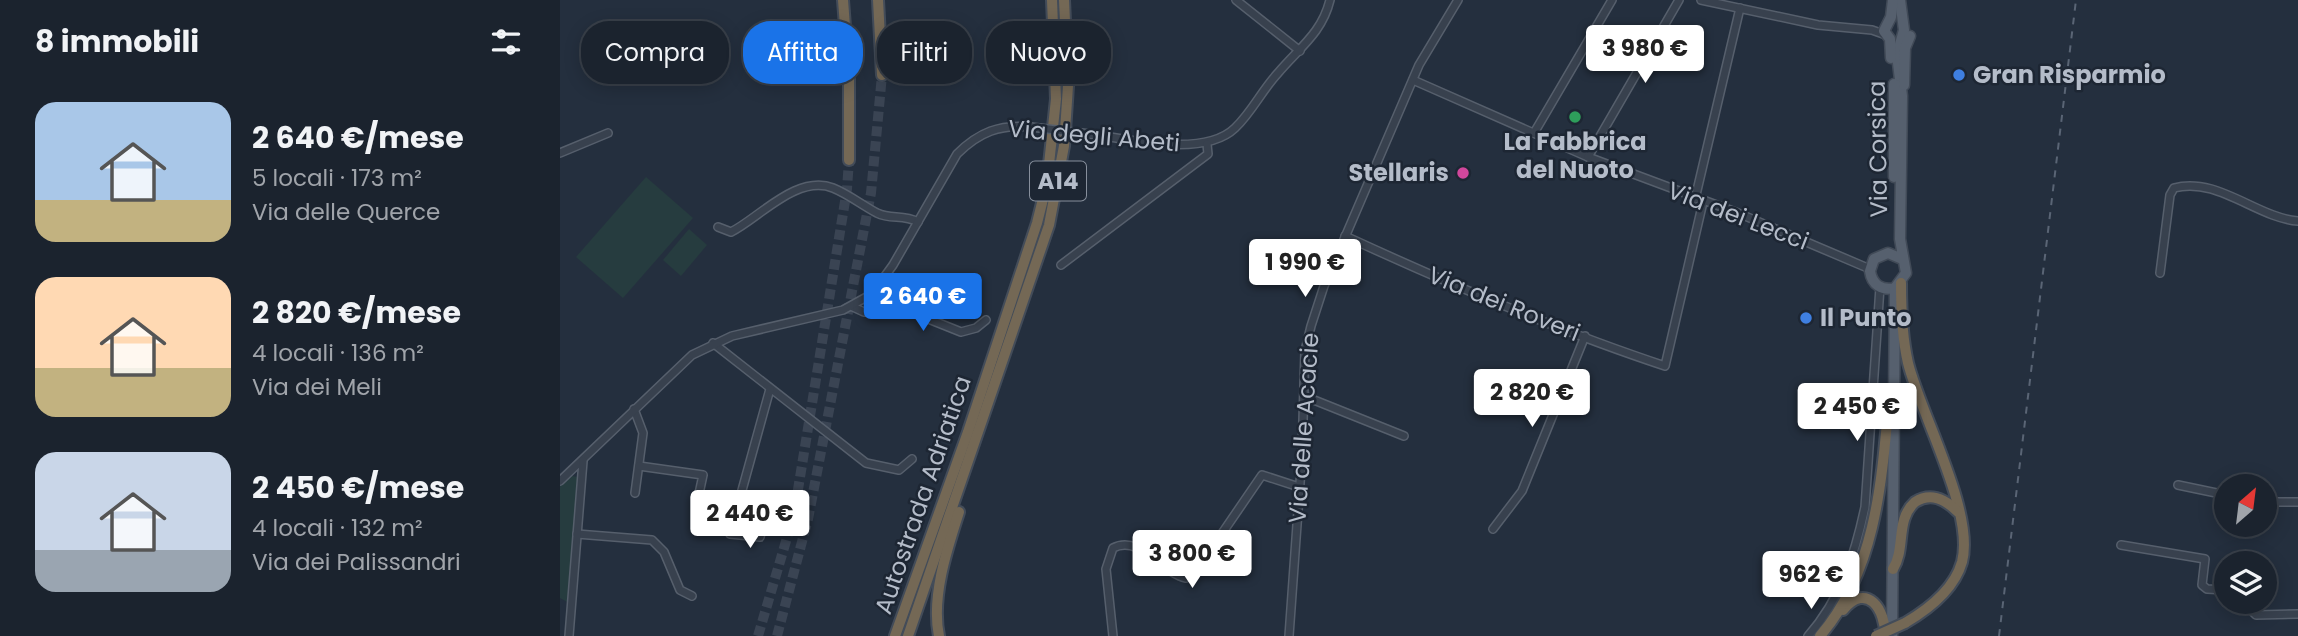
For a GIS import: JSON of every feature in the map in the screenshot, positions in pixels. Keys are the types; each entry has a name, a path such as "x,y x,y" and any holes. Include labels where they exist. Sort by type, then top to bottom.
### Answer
{"highway":[{"path":"842,0 849,80 849,160"},
{"path":"878,0 879,21"},
{"name":"Autostrada Adriatica","path":"895,636 1009,311 1047,183 1056,99 1052,0"},
{"name":"Autostrada Adriatica","path":"908,636 1043,247 1058,185 1068,86 1064,0"},
{"path":"1875,636 1905,623 1937,600 1959,570 1964,539 1959,514 1908,362 1898,285"},
{"path":"939,636 940,592 946,552 1006,356"},
{"path":"1820,636 1833,619 1862,562 1880,482 1889,399 1894,392"},
{"path":"1893,569 1899,559 1903,519 1915,502 1926,497 1940,499 1959,514"},
{"path":"889,636 924,552"},
{"path":"1833,619 1856,600 1871,601 1884,613 1885,636"}],"main road":[{"name":"Via Corsica","path":"1892,0 1895,23 1904,32 1896,37"},
{"name":"Via Corsica","path":"1895,23 1900,0"},
{"name":"Via Corsica","path":"1892,636 1894,392 1898,285 1906,273 1902,259 1902,96 1896,37 1885,27 1895,23"},
{"name":"Via Corsica","path":"1870,269 1874,259 1888,253 1893,243 1896,37"},
{"name":"Via Corsica","path":"1888,253 1902,259"},
{"path":"1870,269 1872,280 1880,287 1898,285"}],"street":[{"path":"1236,0 1300,51"},
{"name":"Via degli Abeti","path":"560,481 692,355 713,343 853,307 880,285 957,154 971,140 988,131 1008,126 1208,144 1234,129 1278,72 1319,30 1330,0"},
{"name":"Via delle Acacie","path":"1289,636 1305,351 1311,326 1345,236 1413,80 1458,0"},
{"path":"1534,133 1612,0"},
{"path":"1588,157 1679,0"},
{"path":"1701,0 1739,5 1832,27 1872,30 1896,37"},
{"path":"1695,199 1739,5"},
{"path":"1872,30 1895,23"},
{"name":"Via dei Lecci","path":"1413,80 1588,157 1738,213 1870,269"},
{"path":"560,153 608,133"},
{"path":"1061,265 1208,153 1208,144"},
{"path":"2160,273 2170,195 2174,188 2184,185 2208,190 2244,200 2285,220 2298,221"},
{"path":"718,227 731,232 781,197 811,187 831,187 888,218 906,215 918,222"},
{"name":"Via dei Roveri","path":"1345,236 1418,269 1585,337 1665,366 1703,202"},
{"path":"1808,636 1835,601 1858,540 1865,507 1880,287"},
{"path":"853,307 864,312 916,314 961,332 976,328 986,320"},
{"path":"1493,530 1522,491 1585,337"},
{"path":"713,343 866,463 899,470 912,459"},
{"path":"770,389 730,534 760,537 771,498"},
{"path":"1304,396 1404,436"},
{"path":"634,409 643,433 635,493"},
{"path":"569,636 583,460"},
{"path":"639,466 703,475 697,503 736,512"},
{"path":"1113,636 1106,569 1113,548 1119,545 1137,547 1176,576 1186,578 1199,567 1262,475 1299,487"},
{"path":"2178,485 2214,492"},
{"path":"2277,502 2298,502"},
{"path":"577,534 652,540 664,552 680,590 692,596"},
{"path":"2120,545 2205,559 2202,585 2214,589"},
{"path":"2255,614 2298,614"}],"green space":[{"path":"646,177 693,218 623,298 576,257"},
{"path":"689,229 707,245 681,276 663,260"},
{"path":"572,476 578,477 569,603 560,598 560,486"}],"tunnel":[{"path":"777,636 808,519 871,193 881,84"},
{"path":"758,636 794,514 847,189 849,160"}],"railway":[{"path":"1999,636 2076,0"}],"place":[{"name":"Gran Risparmio","path":"1959,75"},
{"name":"La Fabbrica del Nuoto","path":"1575,117"},
{"name":"Stellaris","path":"1463,173"},
{"name":"Il Punto","path":"1806,318"}]}
